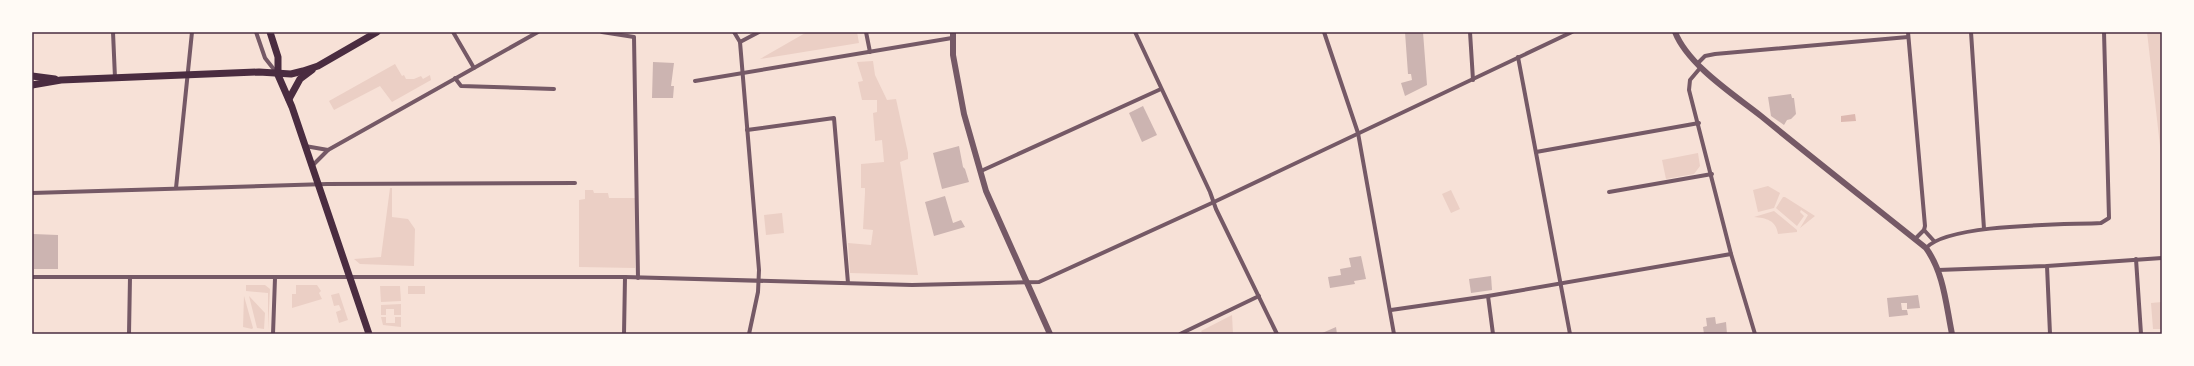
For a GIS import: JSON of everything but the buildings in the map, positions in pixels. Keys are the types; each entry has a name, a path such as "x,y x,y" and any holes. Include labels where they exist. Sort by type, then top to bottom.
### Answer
{"main road":[{"path":"270,32 278,57 278,75 289,99 369,334"},
{"path":"289,99 300,79 318,66 377,32"},
{"path":"32,85 61,80 259,72 278,75 291,74 318,66"},
{"path":"32,76 61,80"}],"street":[{"path":"113,32 115,79"},
{"path":"176,188 192,32"},
{"path":"256,32 265,58 278,75"},
{"path":"453,32 474,68"},
{"path":"312,167 328,150 538,32"},
{"path":"602,32 634,37 638,278"},
{"path":"734,32 740,42 759,280 749,334"},
{"path":"740,42 759,32"},
{"path":"866,32 870,52"},
{"path":"1135,32 1277,334"},
{"path":"1324,32 1358,133 1391,310 1394,334"},
{"path":"1470,32 1473,80"},
{"path":"32,278 625,277 912,285 1039,282 1214,202 1572,32"},
{"path":"1675,32 1679,42 1700,65 1806,154 1926,248 1938,270 1952,334"},
{"path":"1908,32 1924,230 1934,241"},
{"path":"1926,248 1934,241 1984,229 2101,223 2109,218 2104,32"},
{"path":"1971,33 1984,229"},
{"path":"695,81 870,52 952,35 965,118 991,202 1050,334"},
{"path":"1755,334 1731,254 1699,123 1689,90 1690,80 1705,56 1715,54 1908,37"},
{"path":"1518,57 1570,334"},
{"path":"455,78 461,86 554,89"},
{"path":"981,171 1161,89"},
{"path":"747,130 834,118 848,283"},
{"path":"1536,152 1699,123"},
{"path":"305,146 328,150"},
{"path":"1609,192 1712,174"},
{"path":"32,193 318,184 575,183"},
{"path":"1915,239 1924,230"},
{"path":"1391,310 1488,296 1731,254"},
{"path":"1938,270 2047,266 2162,258"},
{"path":"2136,259 2141,334"},
{"path":"2047,266 2050,334"},
{"path":"129,334 130,277"},
{"path":"624,334 625,277"},
{"path":"273,334 275,278"},
{"path":"1180,334 1259,296"},
{"path":"1488,296 1493,334"}],"shaded area":[{"path":"807,32 857,32 859,43 760,59"},
{"path":"2147,32 2162,32 2162,163"},
{"path":"873,61 875,75 887,100 896,99 908,153 908,159 900,162 918,275 850,273 848,243 871,245 873,230 863,229 865,188 861,188 861,164 884,162 882,140 875,141 873,113 877,112 877,100 862,100 858,82 863,81 857,62"},
{"path":"395,64 402,76 404,75 406,79 414,79 421,76 423,79 430,75 431,80 392,102 380,86 334,110 329,101"},
{"path":"1855,114 1856,121 1841,122 1841,116"},
{"path":"1698,153 1700,166 1694,174 1666,179 1662,160"},
{"path":"1768,186 1780,193 1774,208 1758,212 1753,190"},
{"path":"390,188 392,188 392,217 408,219 415,229 414,266 360,264 354,259 381,257"},
{"path":"585,190 593,190 594,193 608,193 609,198 635,198 635,268 579,267 579,200 585,199"},
{"path":"1451,190 1460,209 1451,213 1442,194"},
{"path":"1783,197 1815,216 1800,228 1808,215 1801,210 1800,212 1804,216 1797,226 1776,208"},
{"path":"1774,211 1797,230 1797,232 1778,234 1773,223 1763,218 1754,217"},
{"path":"782,213 784,233 766,235 764,215"},
{"path":"246,285 265,285 270,289 268,330 268,293 246,291"},
{"path":"296,285 317,285 321,291 319,293 322,299 292,308 292,294 296,294"},
{"path":"380,286 400,286 401,301 381,302"},
{"path":"408,286 425,286 425,294 408,294"},
{"path":"339,293 348,320 339,323 336,312 341,310 339,305 334,306 331,295"},
{"path":"244,296 253,328 252,329 243,327"},
{"path":"249,296 265,313 264,329 257,328"},
{"path":"2162,302 2162,329 2153,329 2151,303"},
{"path":"401,304 401,315 394,315 394,309 386,309 386,315 381,315 381,305"},
{"path":"1232,315 1233,334 1203,334 1201,331"},
{"path":"381,317 386,317 386,323 395,323 395,317 401,317 401,327 383,325"}]}
